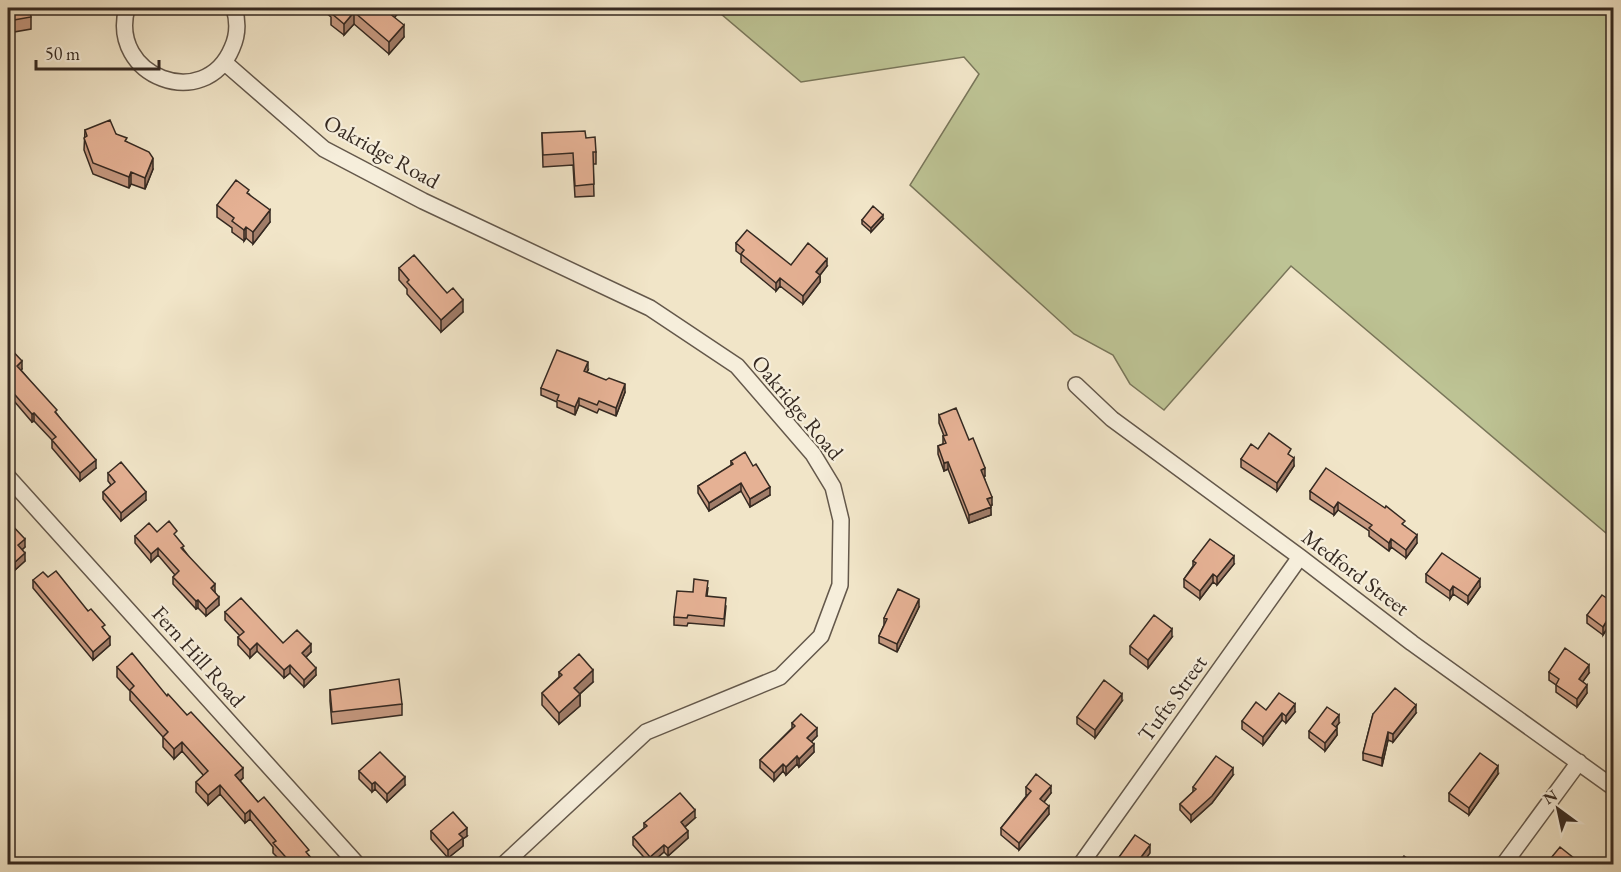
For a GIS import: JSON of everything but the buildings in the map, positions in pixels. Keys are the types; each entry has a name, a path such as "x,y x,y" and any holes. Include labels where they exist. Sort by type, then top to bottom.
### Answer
{"street":[{"path":"128,8 124,27 128,46 138,63 153,75 171,81 191,81 209,75 224,62 236,39 237,26 234,8"},
{"name":"Oakridge Road","path":"224,62 324,149 423,201 650,308 737,366 813,454 833,487 841,520 840,585 821,636 780,677 646,732 504,864"},
{"name":"Medford Street","path":"1076,385 1112,419 1300,557 1412,643 1614,788"},
{"name":"Fern Hill Road","path":"8,477 357,864"},
{"name":"Tufts Street","path":"1081,864 1300,557"},
{"path":"1504,864 1579,762"}],"green space":[{"path":"714,8 1613,8 1613,539 1291,266 1164,410 1130,384 1113,355 1074,334 910,185 979,74 964,57 801,82"}]}
